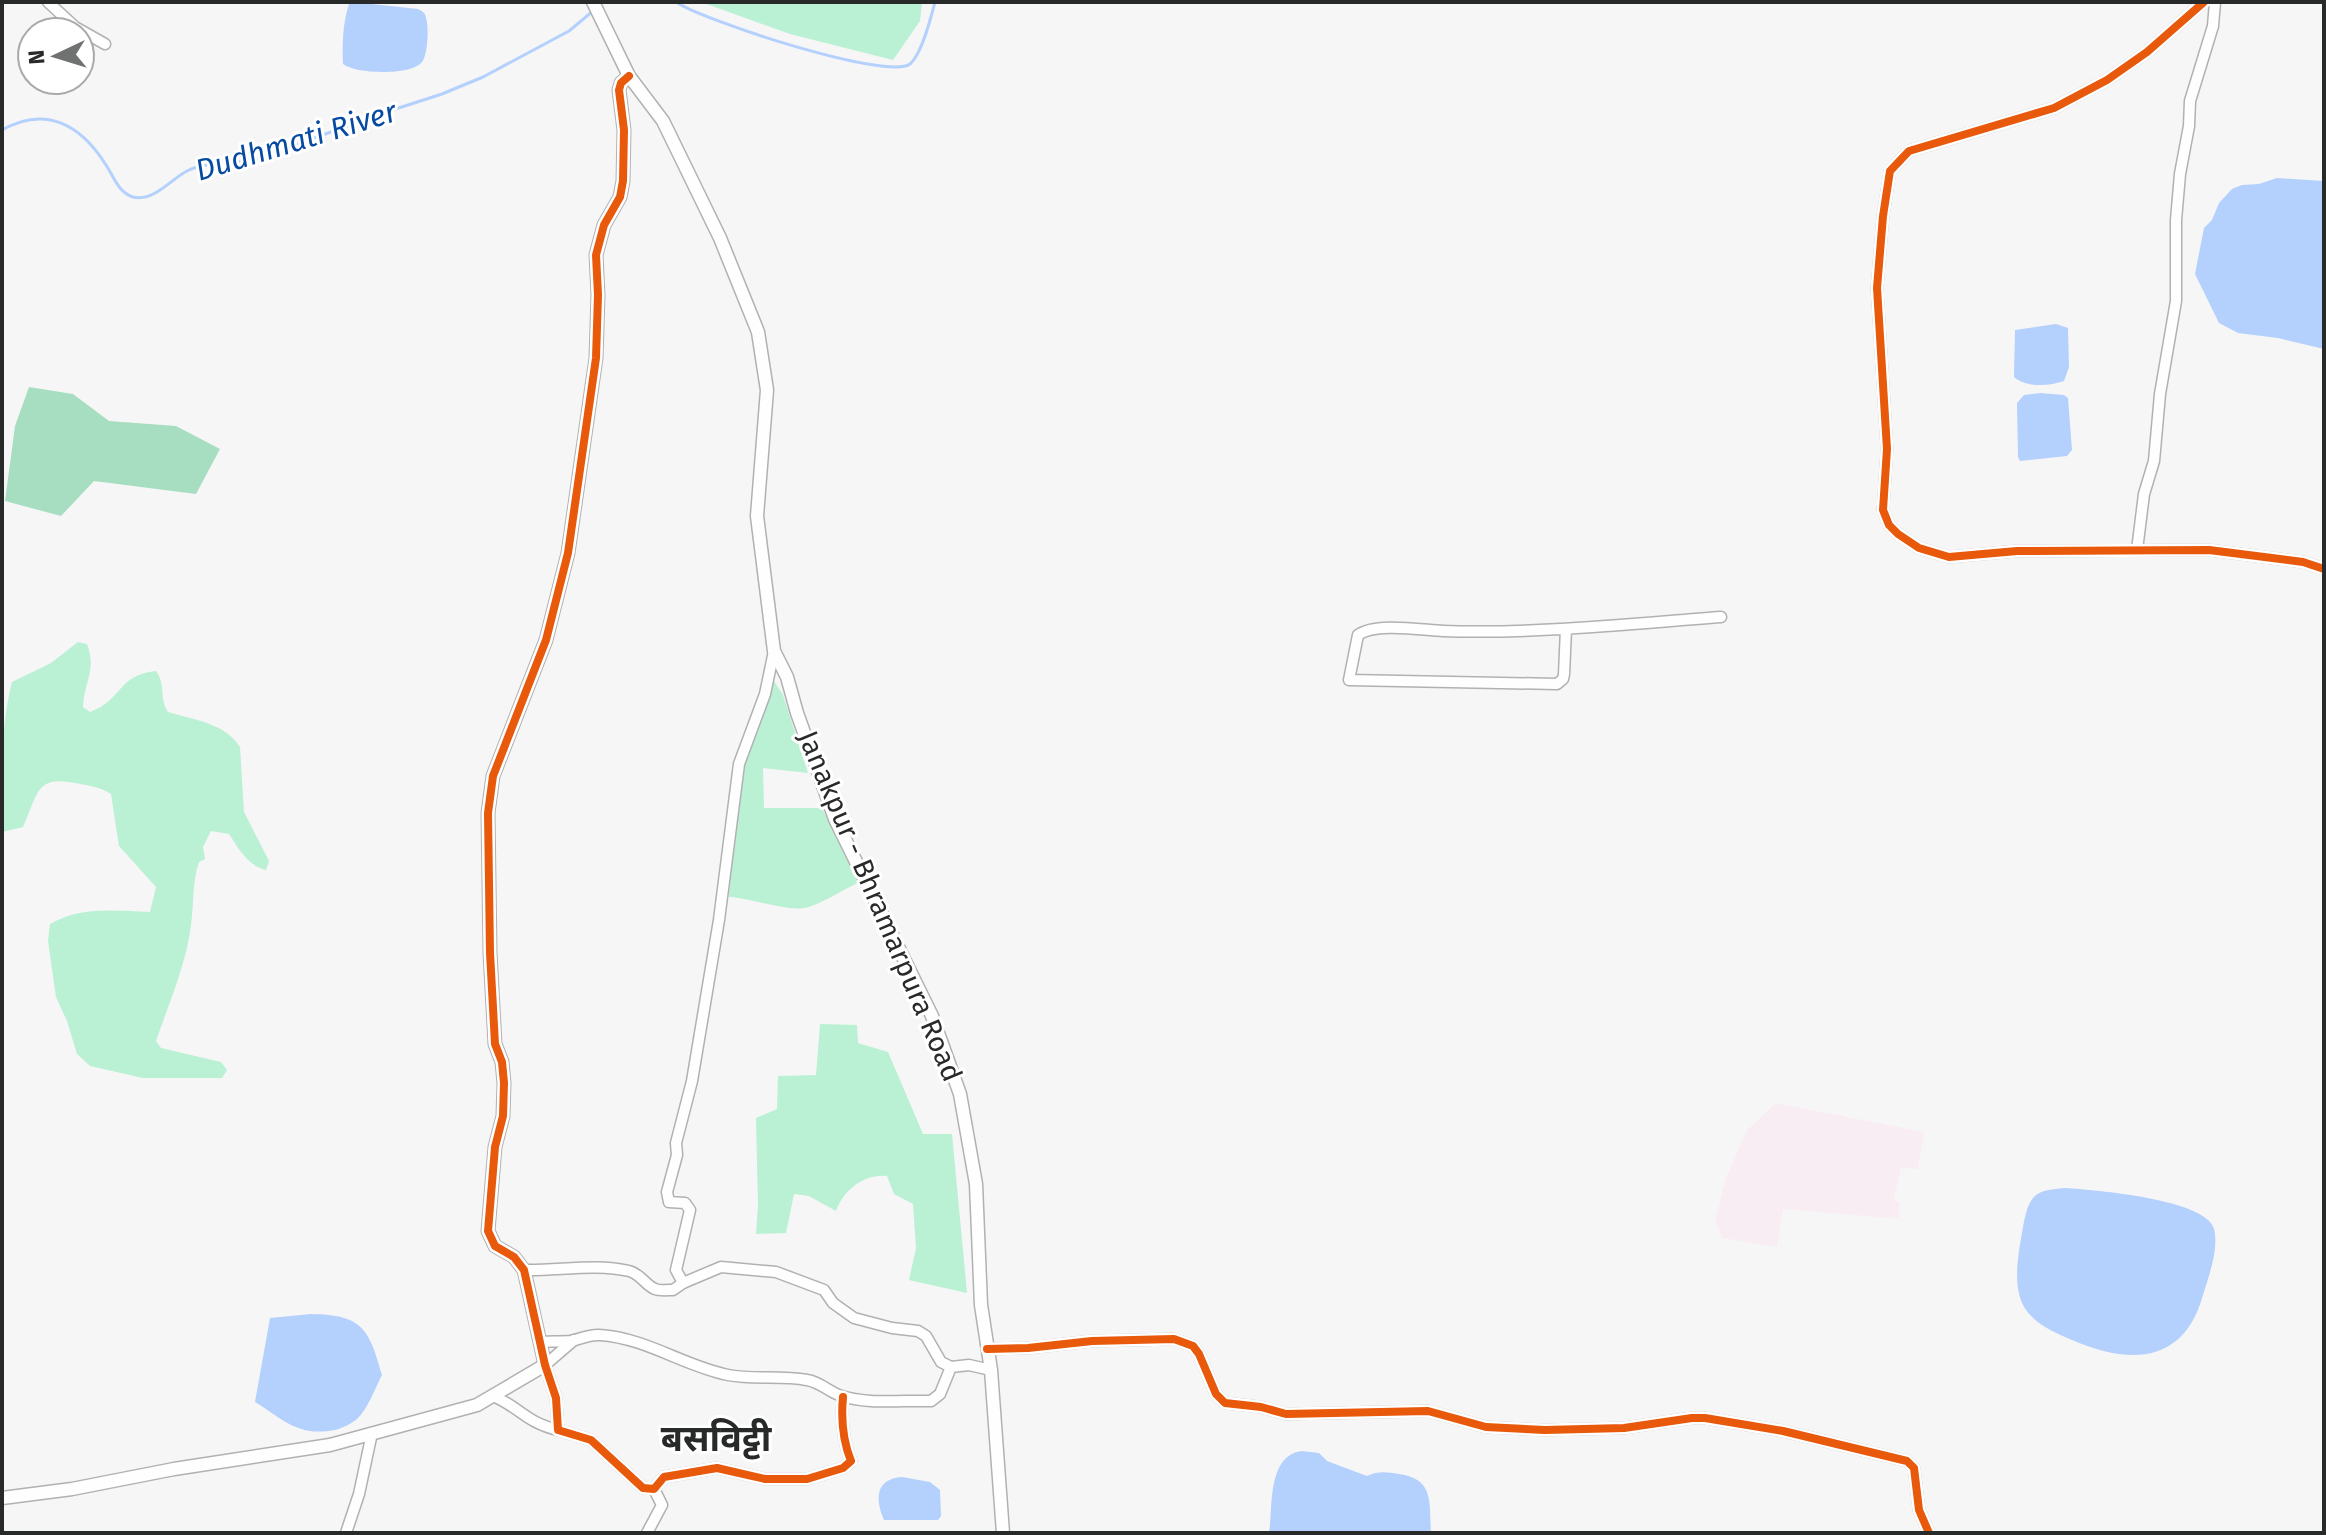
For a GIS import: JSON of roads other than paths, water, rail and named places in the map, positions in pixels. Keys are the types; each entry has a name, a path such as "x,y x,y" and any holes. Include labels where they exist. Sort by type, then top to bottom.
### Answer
{"street":[{"path":"48,2 75,27 105,44"},
{"name":"Janakpur - Bhramarpura Road","path":"593,2 629,76 663,121 720,238 758,332 767,390 757,516 774,651 787,677 835,819 932,1016 960,1094 976,1184 981,1305 991,1370 1003,1533"},
{"path":"2204,2 2147,52 2107,80 2063,103 1909,151 1890,171 1877,288 1887,449 1883,510 1889,525 1919,548 1949,557 2017,551 2209,550 2303,562 2324,569"},
{"path":"2137,550 2144,494 2154,461 2160,394 2176,301 2176,220 2190,101 2213,26 2215,2"},
{"path":"558,1430 556,1398 545,1365 524,1270 514,1257 495,1246 488,1231 495,1147 503,1116 504,1083 502,1062 495,1044 488,813 493,776 546,640 568,553 596,358 596,255 604,225 620,197 624,160 619,90 621,83 629,76"},
{"path":"1566,629 1564,674 1557,684 1349,680 1358,635 1367,630 1566,629 1721,617"},
{"path":"683,1283 676,1270 690,1210 685,1203 669,1202 667,1192 692,1081 712,966 739,764 765,694 774,651"},
{"path":"524,1270 598,1267 630,1271 654,1289 673,1290 721,1267 776,1272 824,1290 833,1303 854,1318 918,1331 926,1336 941,1362 951,1367 969,1365 991,1370"},
{"path":"540,1342 603,1335 674,1354 689,1363 723,1374 744,1378 804,1379 819,1383 843,1397 931,1401 940,1394 951,1367"},
{"path":"987,1349 1174,1339 1193,1346 1220,1400 1286,1414 1428,1411 1486,1427 1545,1430 1624,1428 1705,1418 1783,1431 1907,1461 1916,1476 1919,1510 1929,1533"},
{"path":"2,1498 330,1445 477,1405 545,1365 574,1340"},
{"path":"493,1396 507,1402 536,1425 591,1440 643,1488 654,1489"},
{"path":"654,1489 664,1477 717,1468 754,1478 786,1481 807,1479 843,1468 851,1461 846,1449 842,1417 843,1397"},
{"path":"346,1533 366,1469 372,1433"},
{"path":"647,1533 662,1505 654,1489"}],"water":[{"path":"353,2 424,12 428,34 422,62 407,70 383,72 359,70 343,64 345,18 349,4"},
{"path":"2277,178 2324,181 2324,349 2278,338 2238,333 2219,323 2195,274 2204,228 2212,220 2219,203 2232,189"},
{"path":"2056,324 2068,328 2069,367 2064,381 2038,385 2019,381 2014,377 2015,330"},
{"path":"2040,393 2068,398 2072,450 2067,456 2020,461 2017,403 2024,395"},
{"path":"2066,1188 2171,1203 2207,1219 2214,1229 2213,1262 2194,1318 2183,1335 2168,1346 2152,1353 2134,1355 2094,1348 2038,1322 2023,1305 2017,1266 2028,1208 2040,1193"},
{"path":"311,1314 342,1317 361,1327 373,1346 382,1375 361,1415 343,1427 322,1432 301,1429 283,1421 255,1402 270,1318"},
{"path":"1302,1451 1319,1453 1327,1461 1367,1476 1390,1473 1419,1481 1428,1494 1431,1533 1269,1533 1277,1472 1291,1455"},
{"path":"902,1477 930,1482 940,1490 941,1516 938,1520 884,1520 879,1505 882,1486"}],"waterway":[{"name":"Dudhmati River","path":"676,2 720,22 794,46 833,57 894,67 910,64 914,59 926,35 935,2"},
{"name":"Dudhmati River","path":"2,130 33,119 61,123 74,130 96,151 124,192 141,198 162,189 187,171 260,158 442,94 483,77 569,31 593,11"}],"district":[{"name":"बसविट्टी","path":"716,1439"}]}
